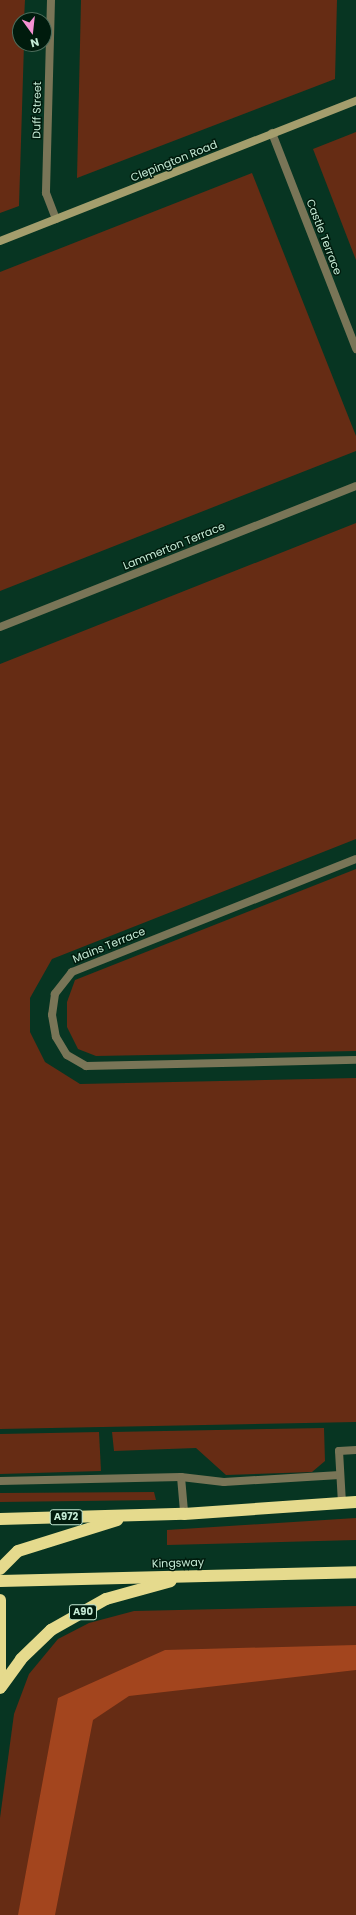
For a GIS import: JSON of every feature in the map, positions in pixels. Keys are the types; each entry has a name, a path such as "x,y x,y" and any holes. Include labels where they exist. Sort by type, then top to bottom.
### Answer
{"highway":[{"path":"0,1569 18,1551 131,1516 184,1514 356,1502"},
{"name":"A972","path":"0,1519 131,1516"},
{"name":"Kingsway","path":"0,1581 356,1572"},
{"name":"A90","path":"0,1687 21,1659 51,1630 106,1599 190,1576"},
{"path":"0,1600 0,1691"}],"street":[{"name":"Duff Street","path":"50,0 46,193 56,219"},
{"name":"Clepington Road","path":"0,241 356,101"},
{"name":"Castle Terrace","path":"272,133 356,350"},
{"name":"Lammerton Terrace","path":"0,626 356,486"},
{"name":"Mains Terrace","path":"356,859 72,972 55,994 52,1015 56,1037 67,1055 86,1066 356,1060"},
{"path":"342,1503 339,1451 356,1450"},
{"path":"0,1481 182,1477 224,1482 340,1475"},
{"path":"182,1477 184,1514"}],"shaded area":[{"path":"0,0 25,0 24,12 12,12 12,52 24,52 19,206 0,213"},
{"path":"81,0 337,0 335,79 77,178"},
{"path":"356,132 356,260 313,149"},
{"path":"252,173 356,436 356,451 0,591 0,272"},
{"path":"356,523 356,839 52,959 30,998 30,1032 45,1062 80,1084 356,1078 356,1422 0,1429 0,664"},
{"path":"356,869 356,1051 96,1056 78,1049 67,1027 67,1002 75,980"},
{"path":"324,1428 325,1461 312,1472 226,1475 196,1448 114,1451 112,1432"},
{"path":"99,1432 101,1471 0,1474 0,1434"},
{"path":"154,1492 156,1500 0,1502 0,1493"},
{"path":"356,1518 356,1540 167,1545 167,1530"},
{"path":"356,1606 356,1915 0,1915 0,1818 14,1714 29,1674 58,1639 89,1623 134,1611"},
{"path":"356,1645 356,1670 129,1696 93,1720 55,1915 18,1915 58,1698 165,1650"}]}
